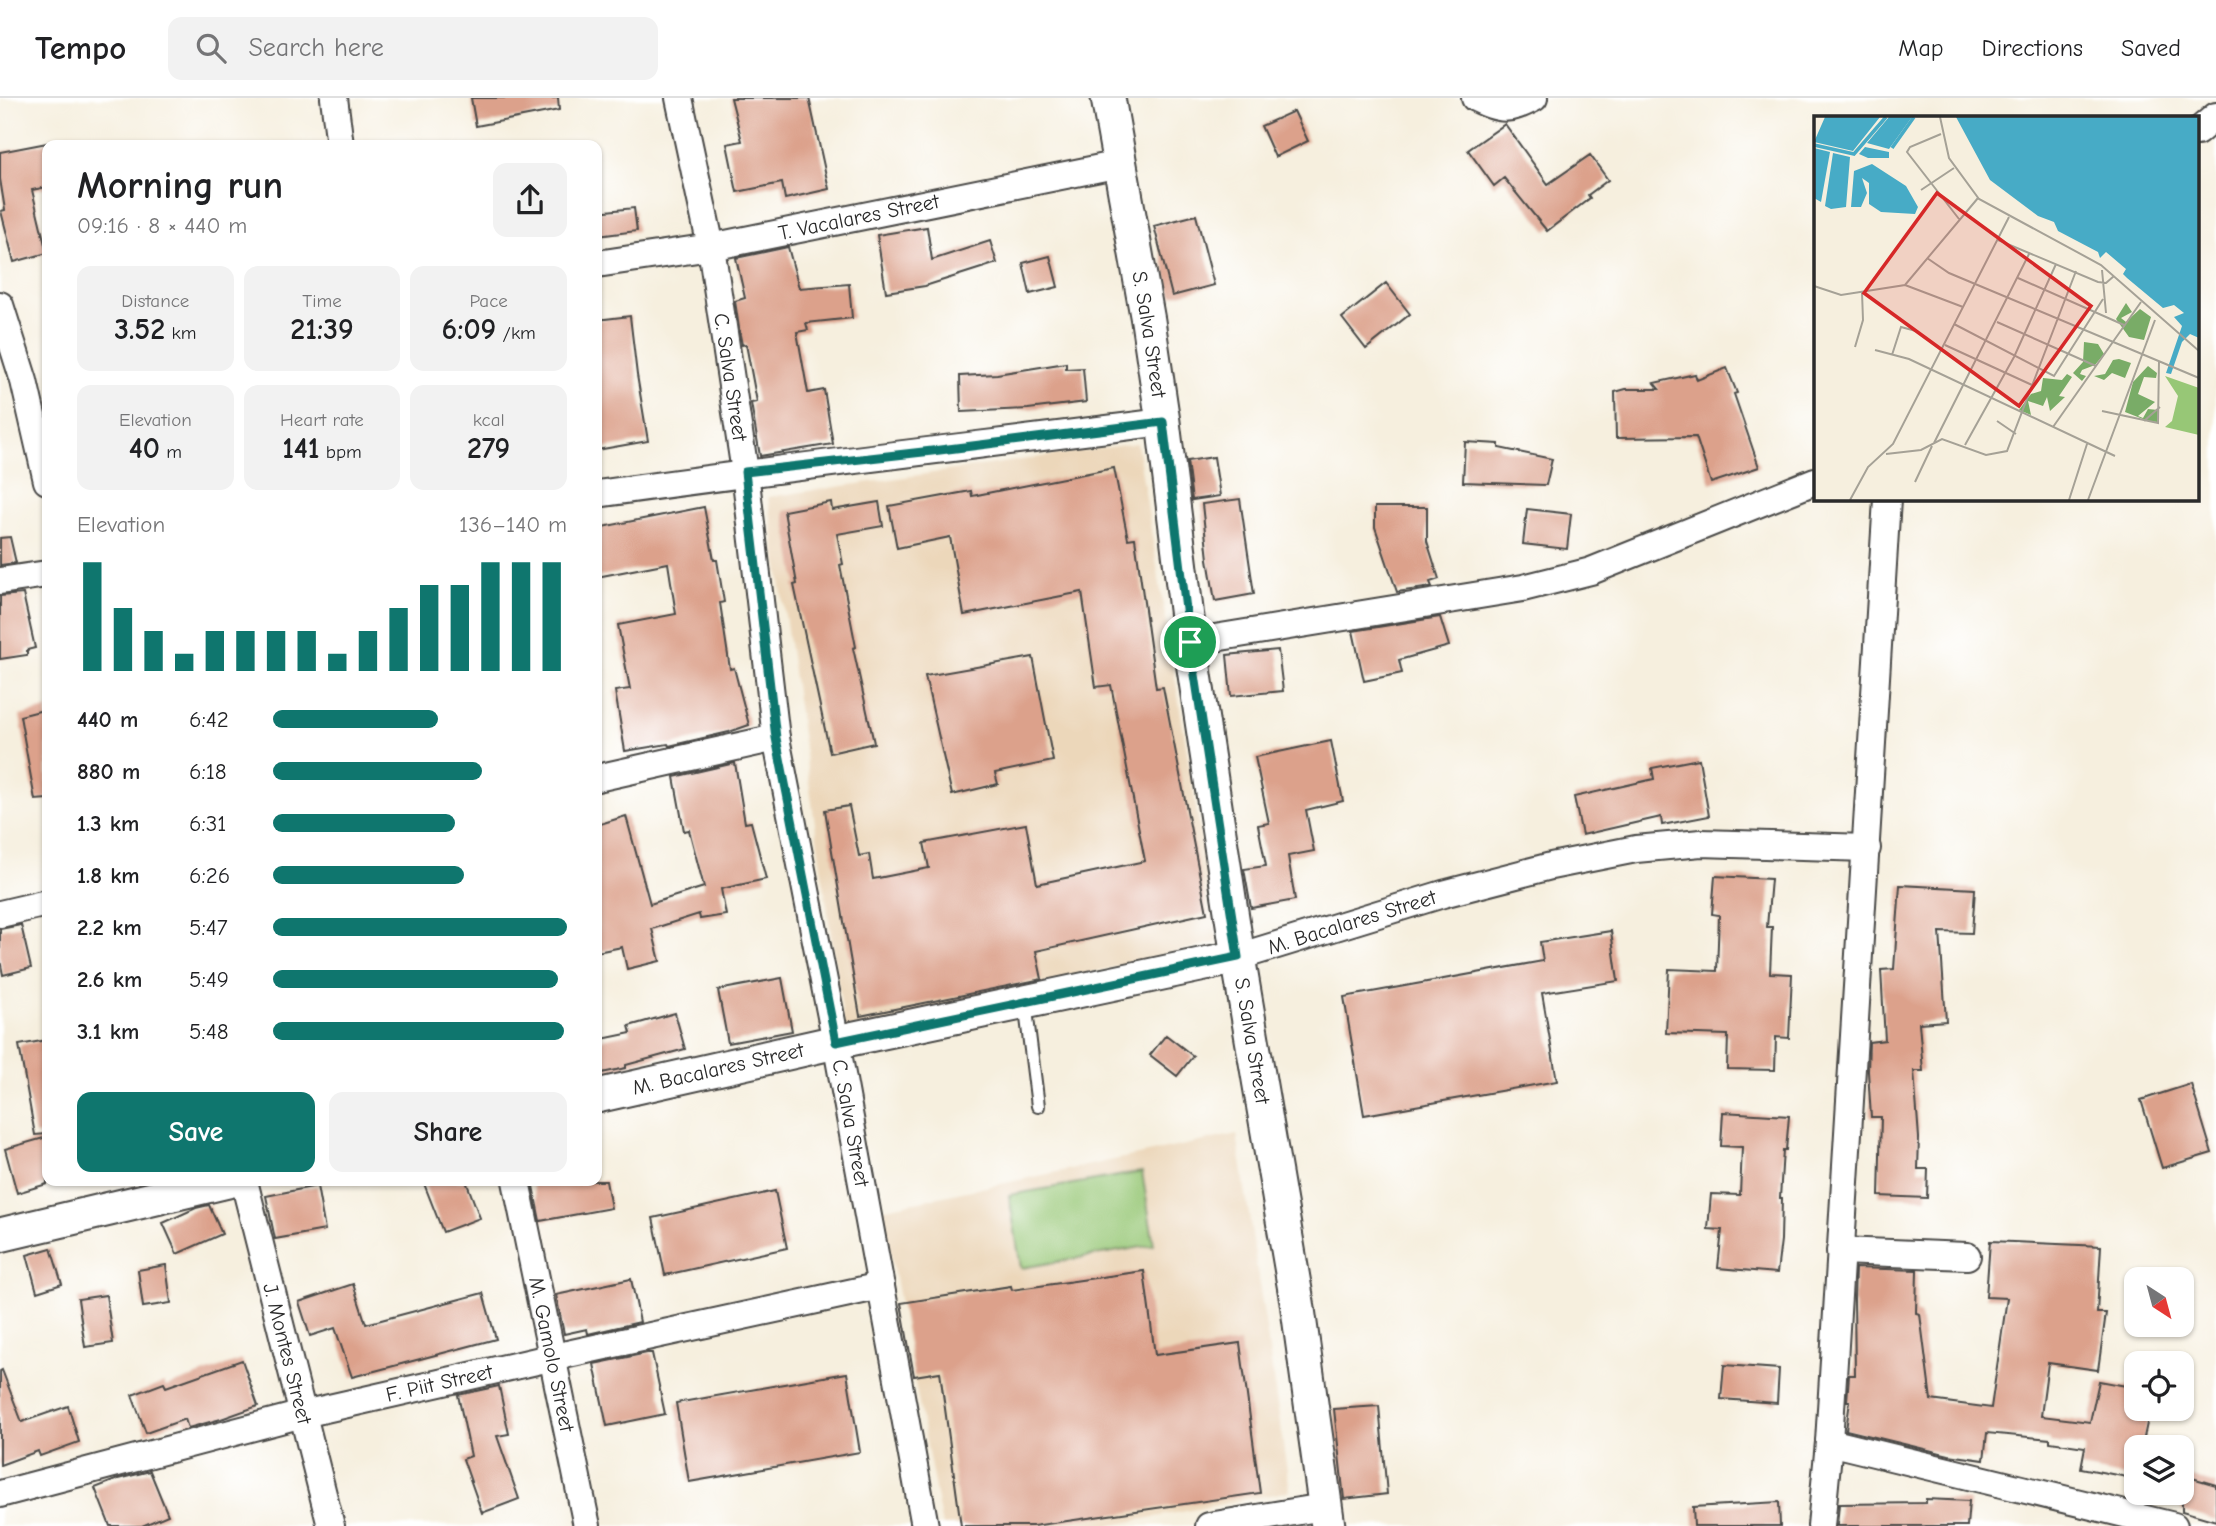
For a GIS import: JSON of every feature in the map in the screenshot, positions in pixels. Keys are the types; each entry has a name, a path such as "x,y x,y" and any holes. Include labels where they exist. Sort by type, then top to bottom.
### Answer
{"street":[{"path":"334,98 339,140"},
{"name":"C. Salva Street","path":"679,98 711,247 745,472 776,738 836,1042 925,1526"},
{"name":"S. Salva Street","path":"1108,98 1163,422 1190,642 1238,957 1297,1302 1326,1516"},
{"path":"1475,98 1492,106 1513,108 1534,98"},
{"path":"2198,131 2216,116"},
{"name":"T. Vacalares Street","path":"602,263 711,247 1120,164"},
{"path":"0,305 35,378 42,438"},
{"path":"602,493 745,472 1163,422"},
{"path":"1190,642 1523,588 1568,578 1814,481"},
{"path":"1821,1526 1829,1443 1887,500"},
{"path":"0,581 42,575"},
{"path":"602,777 776,738"},
{"name":"M. Bacalares Street","path":"602,1095 1025,1001 1238,957 1443,894 1552,866 1636,849 1701,843 1867,848"},
{"path":"0,914 42,904"},
{"path":"0,1235 207,1186"},
{"name":"J. Montes Street","path":"245,1186 331,1526"},
{"name":"M. Gamolo Street","path":"517,1186 587,1526"},
{"path":"1840,1251 1967,1256"},
{"name":"F. Piit Street","path":"0,1494 303,1414 881,1286"},
{"path":"1829,1443 2174,1526"},
{"path":"1209,1526 1326,1516"}],"lane":[{"path":"1025,1001 1038,1106"}],"shaded area":[{"path":"1137,443 1218,942 845,1032 768,497"},
{"path":"1237,1134 1290,1491 1108,1526 942,1526 882,1209"}],"green space":[{"path":"1142,1172 1154,1245 1021,1268 1009,1195"}],"building":[{"path":"471,98 558,98 559,110 476,126"},
{"path":"731,98 809,98 829,189 785,199 782,183 737,192 727,144 742,141"},
{"path":"1294,111 1308,141 1275,157 1261,126"},
{"path":"1505,124 1548,184 1590,155 1608,180 1588,195 1590,198 1547,231 1504,178 1494,186 1468,150"},
{"path":"42,144 42,188 32,190 42,232 42,254 14,262 1,211 5,210 0,179 0,152"},
{"path":"634,208 637,231 602,235 602,211"},
{"path":"1196,215 1214,285 1172,296 1154,226"},
{"path":"927,227 932,260 990,241 997,263 925,286 886,292 877,235"},
{"path":"788,247 799,288 849,284 852,318 806,323 808,330 797,332 808,393 824,390 833,444 760,456 751,403 757,402 746,344 742,345 735,301 745,298 736,258"},
{"path":"1050,256 1058,287 1030,294 1023,263"},
{"path":"1386,283 1410,314 1366,349 1342,318"},
{"path":"630,316 648,441 602,449 602,319"},
{"path":"1066,363 1066,369 1083,368 1086,402 1028,409 961,412 960,376 997,374"},
{"path":"1727,368 1759,467 1711,483 1696,437 1616,438 1615,392 1626,389 1659,389 1654,383 1695,374 1697,380"},
{"path":"1465,442 1499,444 1499,448 1552,459 1546,485 1463,482"},
{"path":"1214,457 1220,496 1192,500 1187,461"},
{"path":"1114,468 1128,539 1135,538 1156,688 1163,687 1207,913 1036,951 1042,979 860,1016 825,810 849,806 859,856 869,854 873,879 929,868 924,843 1026,824 1037,884 1145,861 1111,685 1096,687 1082,592 964,615 950,537 897,548 889,506 971,491 972,496"},
{"path":"1240,499 1254,594 1215,601 1202,504"},
{"path":"831,502 832,510 879,502 883,526 837,534 843,564 840,565 856,647 853,648 874,743 830,753 794,585 797,584 784,511"},
{"path":"704,507 724,602 720,603 730,669 734,668 749,725 669,746 668,744 625,751 615,691 630,689 618,625 676,614 668,563 602,576 602,527"},
{"path":"1375,507 1427,507 1427,541 1439,579 1430,582 1432,587 1397,592 1375,527"},
{"path":"1527,509 1571,514 1567,549 1523,544"},
{"path":"10,537 16,563 0,565 0,538"},
{"path":"23,594 35,648 27,650 27,655 0,659 0,596"},
{"path":"1440,617 1449,646 1399,660 1402,673 1364,681 1353,631"},
{"path":"1278,650 1283,691 1231,696 1227,655"},
{"path":"1033,657 1053,761 995,773 998,784 952,795 925,676"},
{"path":"42,710 42,799 35,800 20,716"},
{"path":"1331,741 1343,801 1306,810 1314,851 1288,856 1295,900 1251,908 1244,869 1266,866 1258,825 1269,823 1255,757"},
{"path":"1699,759 1709,816 1662,825 1661,817 1582,835 1574,797 1654,779 1652,768"},
{"path":"735,763 745,823 751,822 766,879 721,889 726,915 700,919 699,914 652,929 660,961 627,969 622,947 602,951 602,823 626,816 650,904 704,887 689,830 684,831 674,777"},
{"path":"1715,876 1771,879 1767,927 1772,927 1770,973 1792,974 1789,1038 1776,1037 1775,1070 1727,1069 1728,1035 1666,1033 1669,969 1717,971 1719,915 1712,914"},
{"path":"1900,885 1975,889 1972,933 1940,932 1946,1021 1919,1023 1923,1071 1914,1071 1919,1138 1918,1169 1928,1169 1927,1198 1879,1196 1881,1117 1871,1117 1869,1042 1885,1040 1881,970 1894,969"},
{"path":"21,925 31,968 3,975 0,929"},
{"path":"1611,931 1618,981 1542,993 1557,1081 1364,1115 1344,997 1543,961 1540,942"},
{"path":"782,978 792,1031 728,1043 718,990"},
{"path":"675,1013 685,1049 602,1073 602,1039 631,1033 629,1026"},
{"path":"1166,1035 1193,1056 1177,1076 1150,1055"},
{"path":"42,1041 42,1134 35,1135 19,1045"},
{"path":"2191,1084 2212,1153 2162,1168 2141,1100"},
{"path":"1723,1112 1789,1116 1786,1150 1783,1150 1781,1240 1777,1273 1718,1268 1722,1230 1708,1229 1711,1194 1740,1195 1742,1147 1721,1146"},
{"path":"42,1138 42,1186 17,1193 5,1149"},
{"path":"602,1181 606,1181 611,1208 540,1221 533,1186 602,1186"},
{"path":"317,1186 325,1230 275,1239 266,1196"},
{"path":"425,1186 468,1186 480,1218 443,1232"},
{"path":"775,1191 787,1248 665,1275 653,1218"},
{"path":"209,1205 222,1234 177,1254 163,1223"},
{"path":"1990,1241 2101,1246 2097,1313 2106,1313 2098,1370 2048,1363 2041,1416 2090,1422 2099,1381 2124,1386 2124,1421 2147,1421 2145,1435 2124,1435 2124,1476 2081,1468 2085,1447 2050,1442 2050,1439 1987,1433 1984,1460 1949,1455 1846,1430 1850,1401 1847,1401 1849,1375 1855,1375 1855,1268 1917,1270 1916,1313 1920,1314 1931,1400 1991,1408 2007,1298 1986,1297"},
{"path":"51,1248 62,1284 37,1292 27,1255"},
{"path":"166,1265 171,1303 143,1307 138,1270"},
{"path":"1144,1271 1155,1355 1240,1343 1260,1493 1033,1526 961,1526 940,1372 914,1376 901,1303 1011,1286 1012,1290"},
{"path":"631,1279 640,1322 588,1334 587,1329 564,1334 556,1295"},
{"path":"353,1284 366,1324 483,1293 496,1339 352,1377 335,1328 310,1336 299,1302"},
{"path":"106,1295 113,1343 85,1347 78,1299"},
{"path":"652,1353 665,1414 607,1426 594,1364"},
{"path":"242,1360 258,1406 188,1428 185,1419 146,1433 132,1395 164,1383 166,1387"},
{"path":"1724,1365 1779,1369 1777,1403 1721,1399"},
{"path":"2,1370 22,1422 68,1406 79,1442 40,1456 38,1451 0,1465"},
{"path":"847,1373 860,1452 689,1482 676,1403"},
{"path":"499,1386 509,1434 497,1436 519,1499 482,1513 463,1459 471,1456 458,1395"},
{"path":"1379,1406 1387,1494 1344,1499 1334,1409"},
{"path":"150,1471 168,1515 142,1526 110,1526 95,1488"},
{"path":"2194,1479 2216,1485 2216,1521 2182,1511 2182,1505 2194,1505"},
{"path":"1926,1499 1969,1501 1967,1526 1837,1526 1839,1504 1926,1503"},
{"path":"1779,1502 1780,1526 1694,1526 1693,1507"}],"route":[{"path":"1163,422 1190,642 1238,957 836,1042 776,738 745,472 1163,422"}]}
